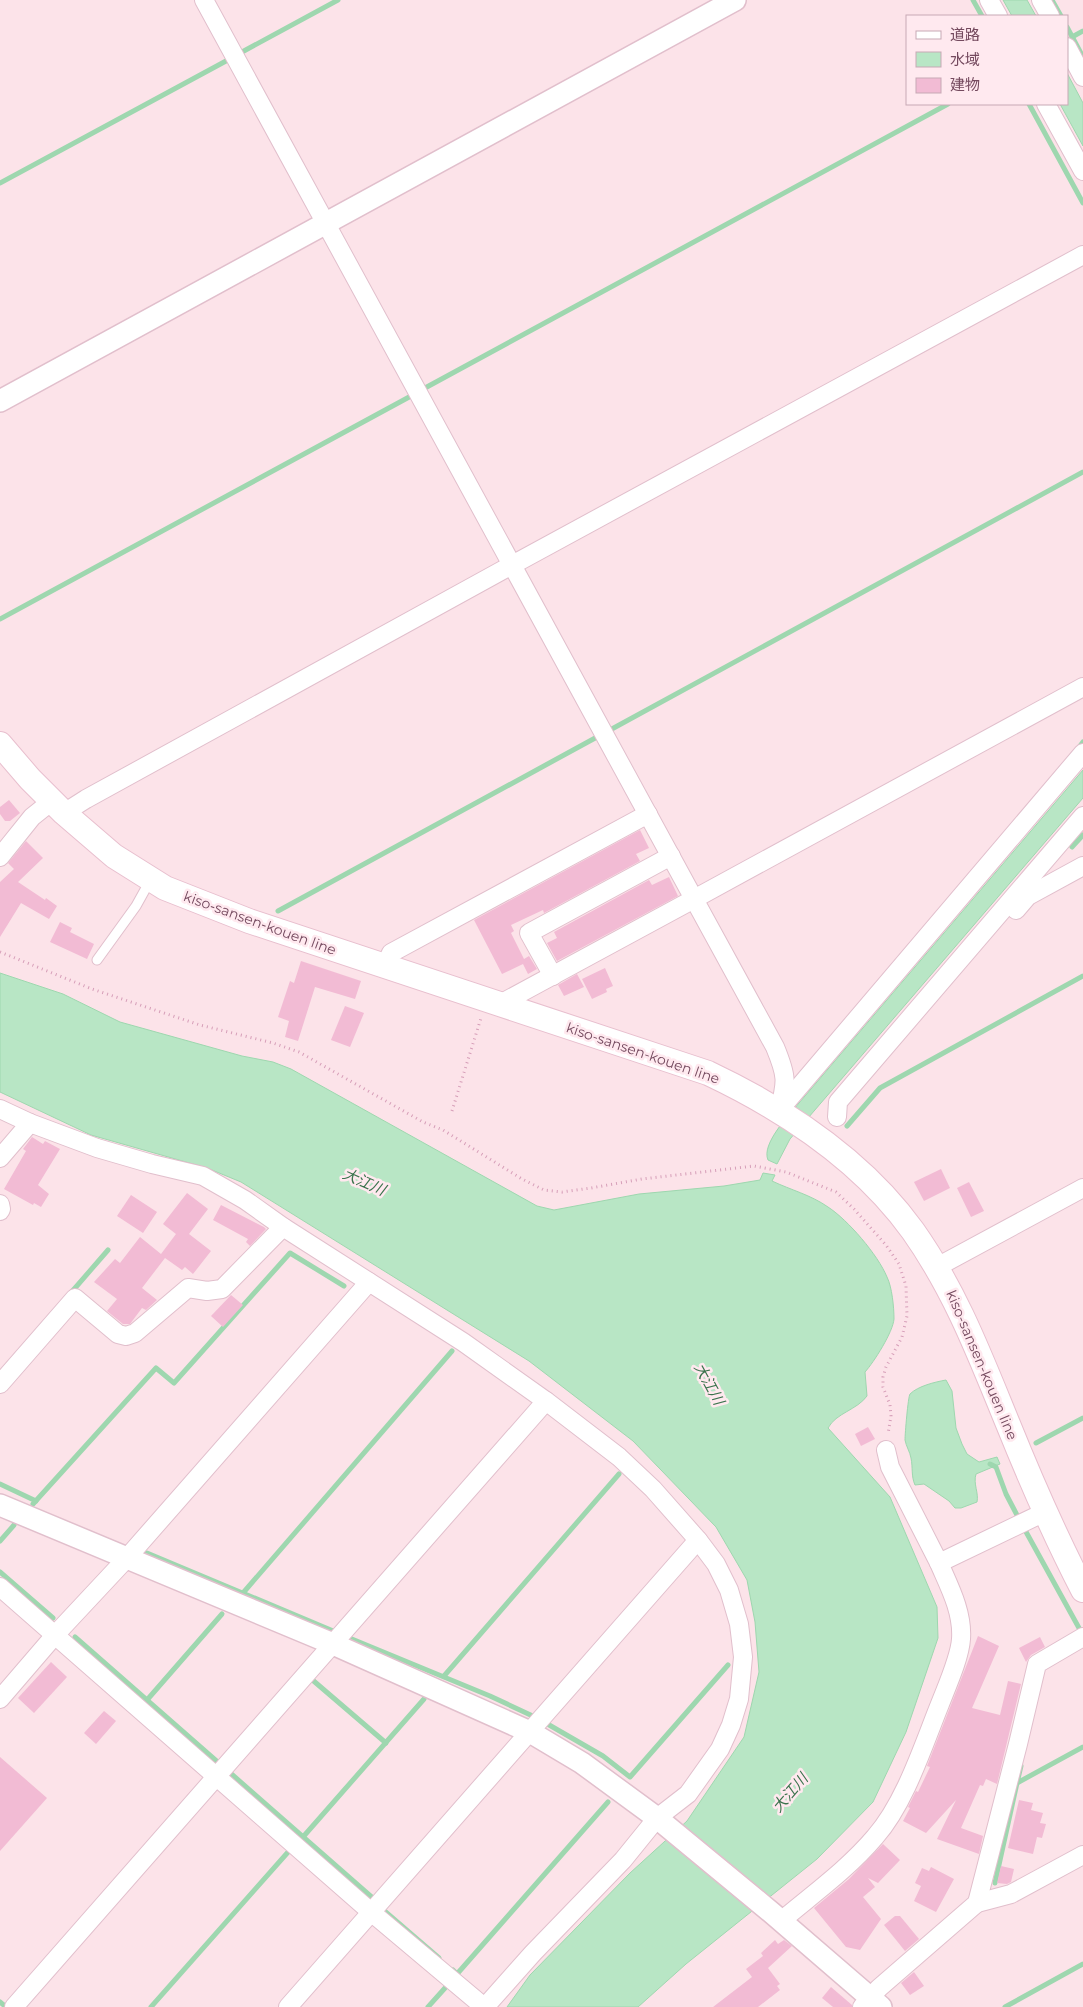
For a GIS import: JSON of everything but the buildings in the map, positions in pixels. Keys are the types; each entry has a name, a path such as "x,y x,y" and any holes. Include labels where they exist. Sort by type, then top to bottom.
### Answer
{"main road":[{"name":"kiso-sansen-kouen line","path":"0,744 30,779 58,807 114,856 165,888 249,921 708,1073 782,1112 846,1159 882,1195 912,1230 937,1268 966,1323 1045,1512 1083,1590"}],"street":[{"path":"204,0 775,1047 783,1066 786,1086 782,1112"},
{"path":"0,401 735,0"},
{"path":"989,0 997,15"},
{"path":"1041,0 1049,15"},
{"path":"1068,50 1083,77"},
{"path":"1047,105 1083,172"},
{"path":"0,857 32,817 86,799 1083,255"},
{"path":"493,1002 553,976 1083,687"},
{"path":"782,1112 1083,753"},
{"path":"385,966 391,953 648,814"},
{"path":"836,1117 838,1102 1083,816"},
{"path":"553,976 529,933 671,856"},
{"path":"812,1133 836,1117 1028,896 1083,866"},
{"path":"0,1108 30,1123 97,1148 203,1176 245,1200 283,1227 463,1342 546,1401 619,1457 653,1489 698,1540 716,1564 729,1590 739,1624 744,1658 739,1699 731,1725 720,1749 688,1794 532,1953 484,2007 371,1912 0,1587"},
{"path":"0,1158 30,1123"},
{"path":"937,1268 1083,1188"},
{"path":"0,1204 2,1209 0,1210"},
{"path":"0,1384 75,1298 118,1334 126,1336 135,1333 188,1288 207,1291 222,1289 283,1227"},
{"path":"0,1699 55,1635 126,1559 369,1282"},
{"path":"14,2007 546,1401"},
{"path":"777,1917 857,1857 877,1836 900,1799 920,1755 951,1677 961,1640 959,1613 939,1563 890,1467 886,1450"},
{"path":"0,1505 333,1644 530,1732 582,1763 660,1821 777,1917 871,2004 878,1988 977,1903 1011,1894 1083,1854"},
{"path":"939,1563 1045,1512"},
{"path":"288,2007 698,1540"},
{"path":"977,1903 1037,1664 1083,1637"}],"lane":[{"path":"97,960 136,906 151,879"}],"path":[{"path":"0,952 101,992 200,1025 273,1043 299,1052 423,1122 443,1130 522,1179 544,1190 562,1192 642,1179 754,1166 786,1172 836,1192 886,1245 899,1264 906,1286 907,1316 902,1338 886,1367 883,1377 891,1416 886,1450"},
{"path":"452,1111 493,1002"}],"water":[{"path":"1003,0 1027,0 1035,15 1011,15"},
{"path":"1068,75 1083,103 1083,146 1061,105 1068,105"},
{"path":"1083,770 1083,798 790,1139 777,1164 768,1160 768,1146 783,1122"},
{"name":"大江川","path":"0,973 63,994 120,1022 242,1056 273,1062 291,1069 537,1206 554,1210 639,1194 724,1186 760,1180 763,1173 775,1175 772,1181 815,1199 836,1213 853,1229 883,1268 892,1297 894,1309 893,1325 882,1347 865,1372 867,1396 858,1405 836,1419 828,1428 890,1497 937,1607 938,1638 906,1732 873,1802 817,1859 686,1964 638,2007 507,2007 530,1975 630,1873 687,1821 744,1737 759,1672 755,1622 747,1580 716,1527 633,1441 529,1361 241,1182 207,1168 91,1135 0,1092"},
{"path":"946,1380 952,1391 956,1428 967,1454 979,1462 997,1457 1000,1464 976,1474 977,1502 961,1508 955,1508 949,1501 924,1484 915,1485 911,1458 905,1440 910,1394 932,1383"}],"waterway":[{"path":"242,52 338,0"},
{"path":"973,0 981,15"},
{"path":"1052,0 1060,15"},
{"path":"1068,29 1083,57"},
{"path":"1072,37 1083,31"},
{"path":"0,183 226,61"},
{"path":"425,388 946,105"},
{"path":"1030,105 1083,203"},
{"path":"0,619 411,396"},
{"path":"610,730 1083,472"},
{"path":"278,911 597,737"},
{"path":"1077,750 1083,742"},
{"path":"1072,847 1083,835"},
{"path":"847,1126 880,1088 1083,976"},
{"path":"69,1295 108,1250"},
{"path":"33,1504 156,1368 174,1383 290,1253 344,1286"},
{"path":"243,1593 452,1351"},
{"path":"1036,1443 1083,1418"},
{"path":"990,1464 996,1467 1006,1494 1018,1517"},
{"path":"444,1676 619,1474"},
{"path":"0,1484 36,1501"},
{"path":"0,1541 14,1525"},
{"path":"1025,1530 1079,1628"},
{"path":"147,1553 338,1633"},
{"path":"0,1572 53,1618"},
{"path":"147,1700 222,1614"},
{"path":"75,1637 221,1765"},
{"path":"347,1637 490,1696 537,1718"},
{"path":"544,1722 603,1756 630,1777 728,1665"},
{"path":"309,1677 386,1743"},
{"path":"303,1837 424,1699"},
{"path":"1021,1766 1017,1783 1083,1747"},
{"path":"228,1771 375,1900"},
{"path":"995,1883 1017,1783"},
{"path":"453,1970 457,1974 608,1802"},
{"path":"151,2007 289,1851"},
{"path":"381,1908 439,1958"},
{"path":"1005,2007 1083,1964"},
{"path":"428,2007 445,1988"},
{"path":"0,2002 6,2007"}]}
